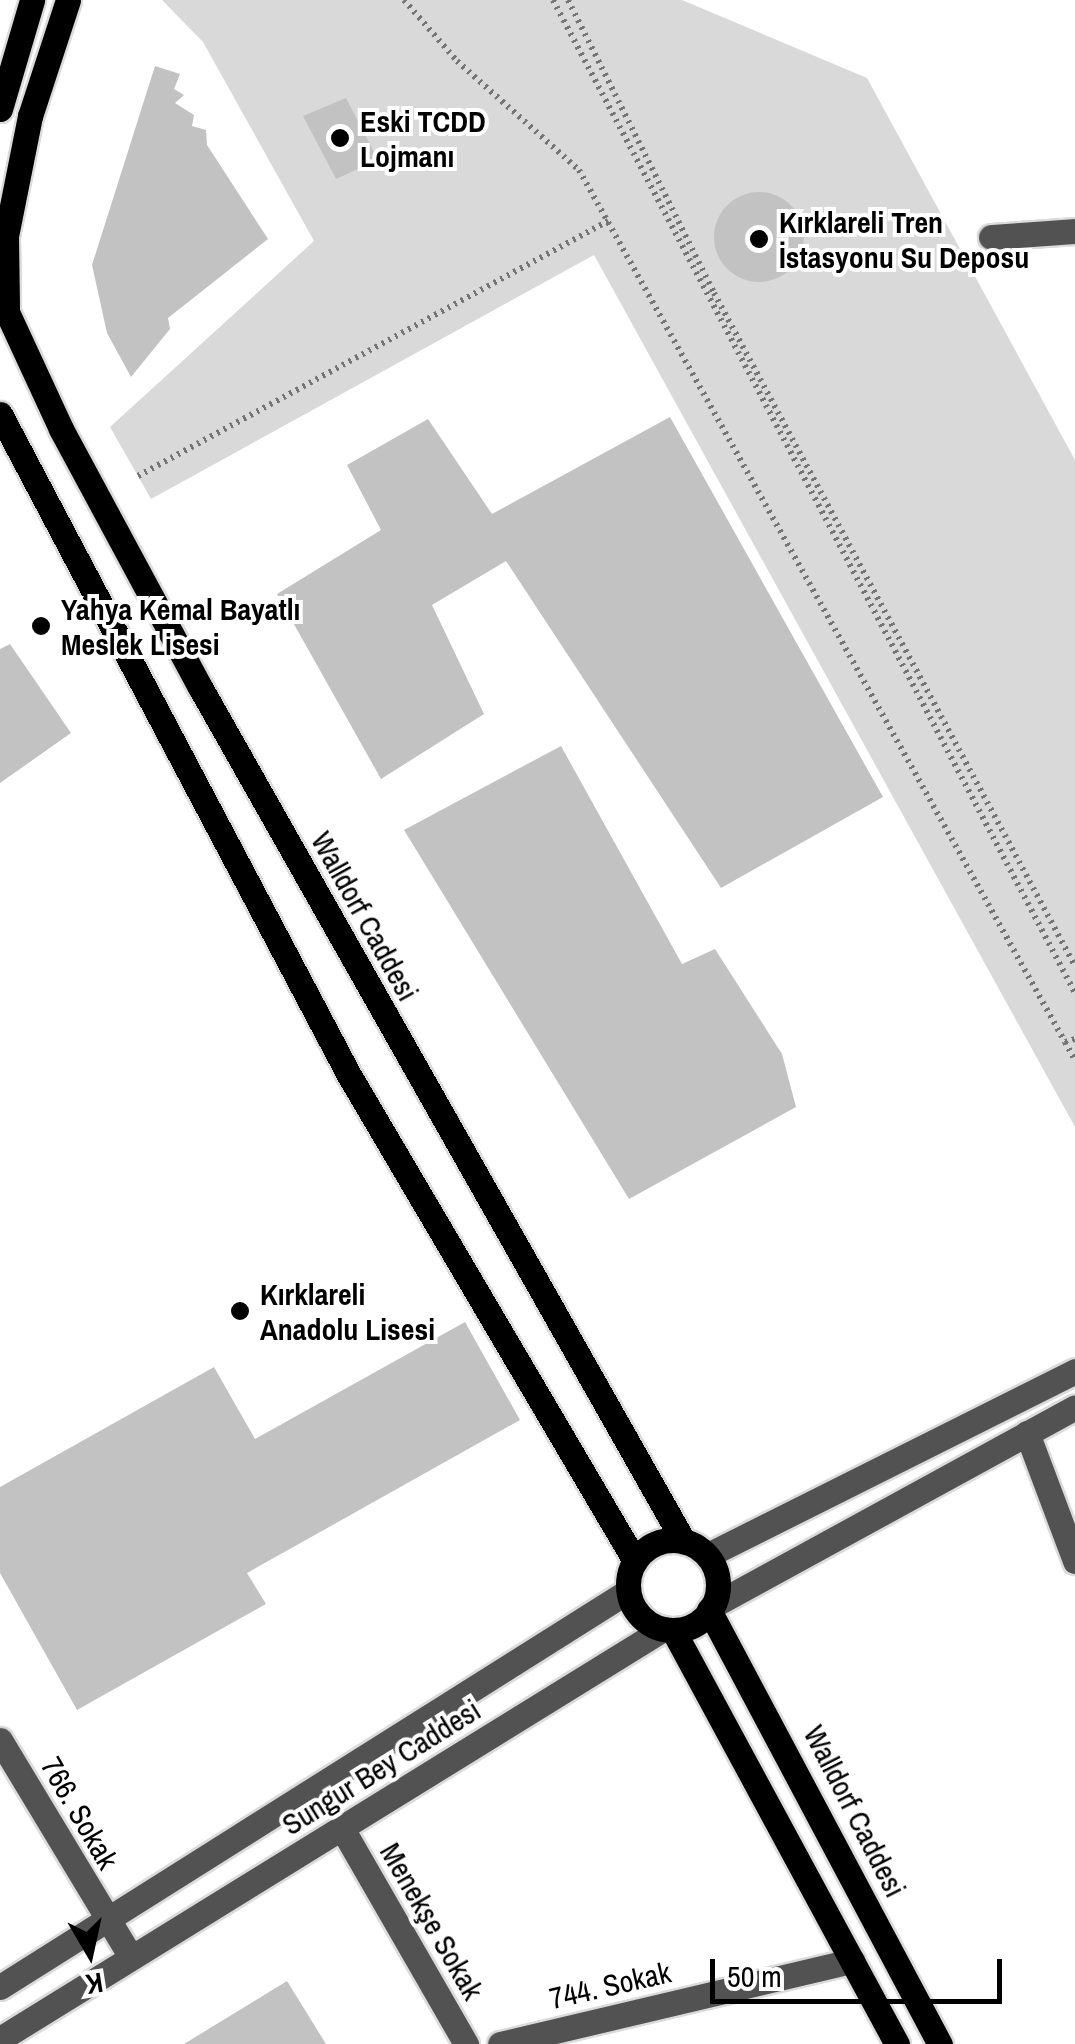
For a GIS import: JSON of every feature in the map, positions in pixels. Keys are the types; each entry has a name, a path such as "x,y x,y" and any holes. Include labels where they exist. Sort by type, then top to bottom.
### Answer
{"main road":[{"path":"0,109 32,0"},
{"name":"Walldorf Caddesi","path":"68,0 30,116 6,236 8,312 61,429 200,686 684,1542"},
{"path":"0,414 349,1076 635,1560"},
{"path":"668,1630 711,1608 717,1580 708,1555 684,1542 656,1543 635,1560 628,1590 638,1614 668,1630 896,2044"},
{"name":"Walldorf Caddesi","path":"711,1608 940,2044"}],"street":[{"path":"991,237 1075,231"},
{"path":"708,1555 1075,1371"},
{"path":"711,1608 1075,1407"},
{"path":"1026,1434 1075,1561"},
{"name":"Sungur Bey Caddesi","path":"0,1987 628,1590"},
{"name":"Sungur Bey Caddesi","path":"0,2039 668,1630"},
{"name":"766. Sokak","path":"0,1740 104,1919"},
{"name":"Menekşe Sokak","path":"343,1830 466,2044"},
{"path":"104,1919 131,1957"},
{"name":"744. Sokak","path":"500,2044 852,1961"}],"path":[{"path":"404,0 457,61 580,170 1075,1060"},
{"path":"554,0 1075,993"},
{"path":"568,0 714,293 1075,966"},
{"path":"138,476 608,221"},
{"path":"1065,1042 1075,1038"}],"shaded area":[{"path":"162,0 682,0 867,78 1075,460 1075,1127 594,255 151,499 110,427 314,241 203,42"}],"building":[{"path":"155,66 180,74 174,89 184,95 175,103 194,115 192,126 206,130 207,145 268,239 168,318 170,329 131,377 107,333 92,265"},
{"name":"Eski TCDD Lojmanı","path":"346,98 378,160 336,179 303,116"},
{"name":"Kırklareli Tren İstasyonu Su Deposu","path":"759,192 791,205 804,237 791,269 759,282 727,269 714,237 727,205"},
{"path":"670,417 883,797 721,888 506,561 432,605 484,714 381,779 277,594 381,530 347,465 428,419 492,514"},
{"path":"10,644 71,733 0,783 0,649"},
{"path":"561,746 682,964 715,949 782,1054 796,1107 629,1199 404,830"},
{"path":"465,1322 520,1420 247,1573 266,1604 77,1710 0,1573 0,1487 214,1367 255,1439"},
{"path":"287,1981 326,2044 184,2044"}],"place":[{"name":"Eski TCDD Lojmanı","path":"340,138"},
{"name":"Kırklareli Tren İstasyonu Su Deposu","path":"759,239"},
{"name":"Yahya Kemal Bayatlı Meslek Lisesi","path":"41,626"},
{"name":"Kırklareli Anadolu Lisesi","path":"240,1311"}]}
